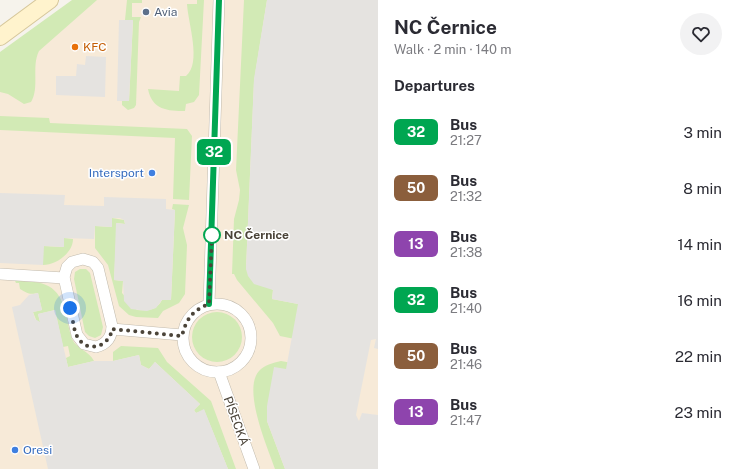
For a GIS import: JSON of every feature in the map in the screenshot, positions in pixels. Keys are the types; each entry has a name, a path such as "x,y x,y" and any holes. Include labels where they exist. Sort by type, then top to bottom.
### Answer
{"main road":[{"path":"0,37 50,0"}],"street":[{"path":"209,304 219,0"},
{"path":"78,260 89,260 98,268 112,329 108,341 97,347 90,347 79,340 76,335 64,278 67,267 72,262 78,260"},
{"path":"0,274 64,278"},
{"path":"220,303 240,311 247,320 251,331 251,343 247,354 239,364 229,370 219,372 205,370 195,365 183,346 182,336 190,315 199,308 209,304 220,303"},
{"path":"112,329 182,336"},
{"name":"PÍSECKÁ","path":"219,372 254,469"}],"shaded area":[{"path":"93,0 378,0 378,469 0,469 0,77"},
{"path":"267,0 378,0 378,349 374,348 376,339 371,340 356,415 359,421 362,413 378,415 378,469 285,469 267,421 267,406 274,367 286,369 298,304 272,299 273,290 254,284 248,276 246,269 254,79"},
{"path":"119,20 133,20 129,101 117,101"},
{"path":"86,56 106,57 105,97 56,95 56,76 76,76 77,64 85,65"},
{"path":"0,193 65,195 64,205 104,206 104,197 166,199 166,209 175,210 171,300 162,300 156,308 147,311 131,309 124,301 123,281 114,280 116,223 125,224 124,220 120,218 112,218 112,227 95,226 94,239 64,238 64,247 44,246 43,265 0,263"},
{"path":"38,293 42,310 33,312 35,319 40,322 38,314 55,310 68,367 94,361 113,361 139,355 141,365 149,369 155,362 200,404 194,410 196,413 204,409 228,469 48,469 12,307 20,305 29,295"}],"green space":[{"path":"72,0 97,0 39,51 36,64 35,90 31,102 24,104 8,94 0,92 0,52"},
{"path":"127,0 142,0 142,3 132,3 132,17 141,17 139,22 136,105 134,108 128,110 122,105 122,101 129,101 133,21 125,20"},
{"path":"197,0 204,0 199,95 194,102 186,104 185,111 167,110 157,105 153,101 148,89 179,91 180,76 186,76 191,70 194,53 187,4 197,4"},
{"path":"244,0 267,0 254,81 246,269 273,290 272,299 298,304 344,349 280,336 273,323 237,280 234,274 232,274 234,219 240,190 236,170"},
{"path":"0,116 49,118 50,123 187,129 192,136 189,200 173,199 175,138 0,130"},
{"path":"173,204 189,205 183,228 187,245 185,294 179,303 163,311 158,318 136,317 129,315 119,306 108,265 95,248 95,226 112,227 112,218 124,220 125,224 117,223 114,280 123,281 122,293 137,310 152,309 158,306 162,300 171,300 175,210 172,209"},
{"path":"64,238 73,239 67,253 53,263 43,265 43,246 63,247"},
{"path":"80,269 86,269 90,273 103,327 101,335 95,338 89,336 85,332 74,279 75,272"},
{"path":"15,281 34,282 49,286 54,290 63,304 72,339 94,361 68,367 66,358 70,356 68,346 63,347 55,310 38,314 40,322 37,322 33,312 42,310 38,293 30,294 24,292 20,289 19,283 16,283"},
{"path":"217,312 226,314 235,319 240,328 242,337 240,346 235,355 226,360 217,362 208,360 199,355 194,346 192,337 194,328 199,319 208,314"},
{"path":"121,346 158,348 167,362 211,401 236,469 228,469 204,410 196,413 194,410 200,404 155,362 149,369 141,365 139,355 113,361 113,352"},
{"path":"281,361 343,372 267,421 285,469 275,469 262,434 253,391 255,380 259,371 272,363"}],"bus line":[{"name":"32","path":"209,304 219,0"}],"place":[{"name":"Avia","path":"146,12"},
{"name":"KFC","path":"75,47"},
{"name":"Intersport","path":"152,173"},
{"name":"NC Černice","path":"212,235"},
{"name":"Oresi","path":"15,450"}],"route":[{"path":"70,308 76,335 79,340 90,347 96,347 108,341 112,329 182,336 190,315 199,308 209,304 212,235"}]}
